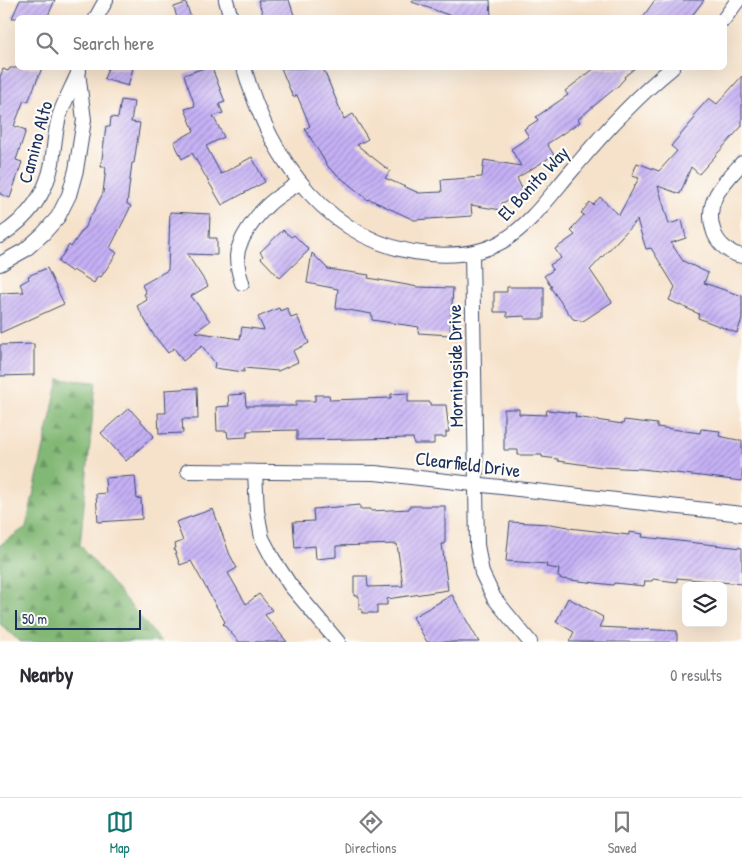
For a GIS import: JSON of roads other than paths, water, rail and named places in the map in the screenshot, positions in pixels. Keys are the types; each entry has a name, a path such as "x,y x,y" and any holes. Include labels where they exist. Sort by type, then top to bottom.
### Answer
{"street":[{"path":"98,15 106,0"},
{"path":"226,0 230,15"},
{"path":"727,16 738,0"},
{"name":"Camino Alto","path":"0,236 25,217 37,202 46,186 52,165 58,119 79,70"},
{"name":"Camino Alto","path":"0,264 25,250 43,234 58,217 69,195 76,170 84,120 79,70"},
{"name":"El Bonito Way","path":"245,70 262,121 279,153 300,182 322,207 347,226 377,242 409,252 438,255 472,253 502,242 523,226 603,134 670,70"},
{"path":"742,163 720,187 711,205 710,223 718,241 733,254 742,256"},
{"path":"242,283 237,268 237,253 244,237 253,222 268,205 300,182"},
{"name":"Morningside Drive","path":"472,253 477,545 482,573 494,598 530,642"},
{"name":"Clearfield Drive","path":"188,471 375,472 742,514"},
{"path":"256,472 258,511 262,538 290,585 338,642"}]}
